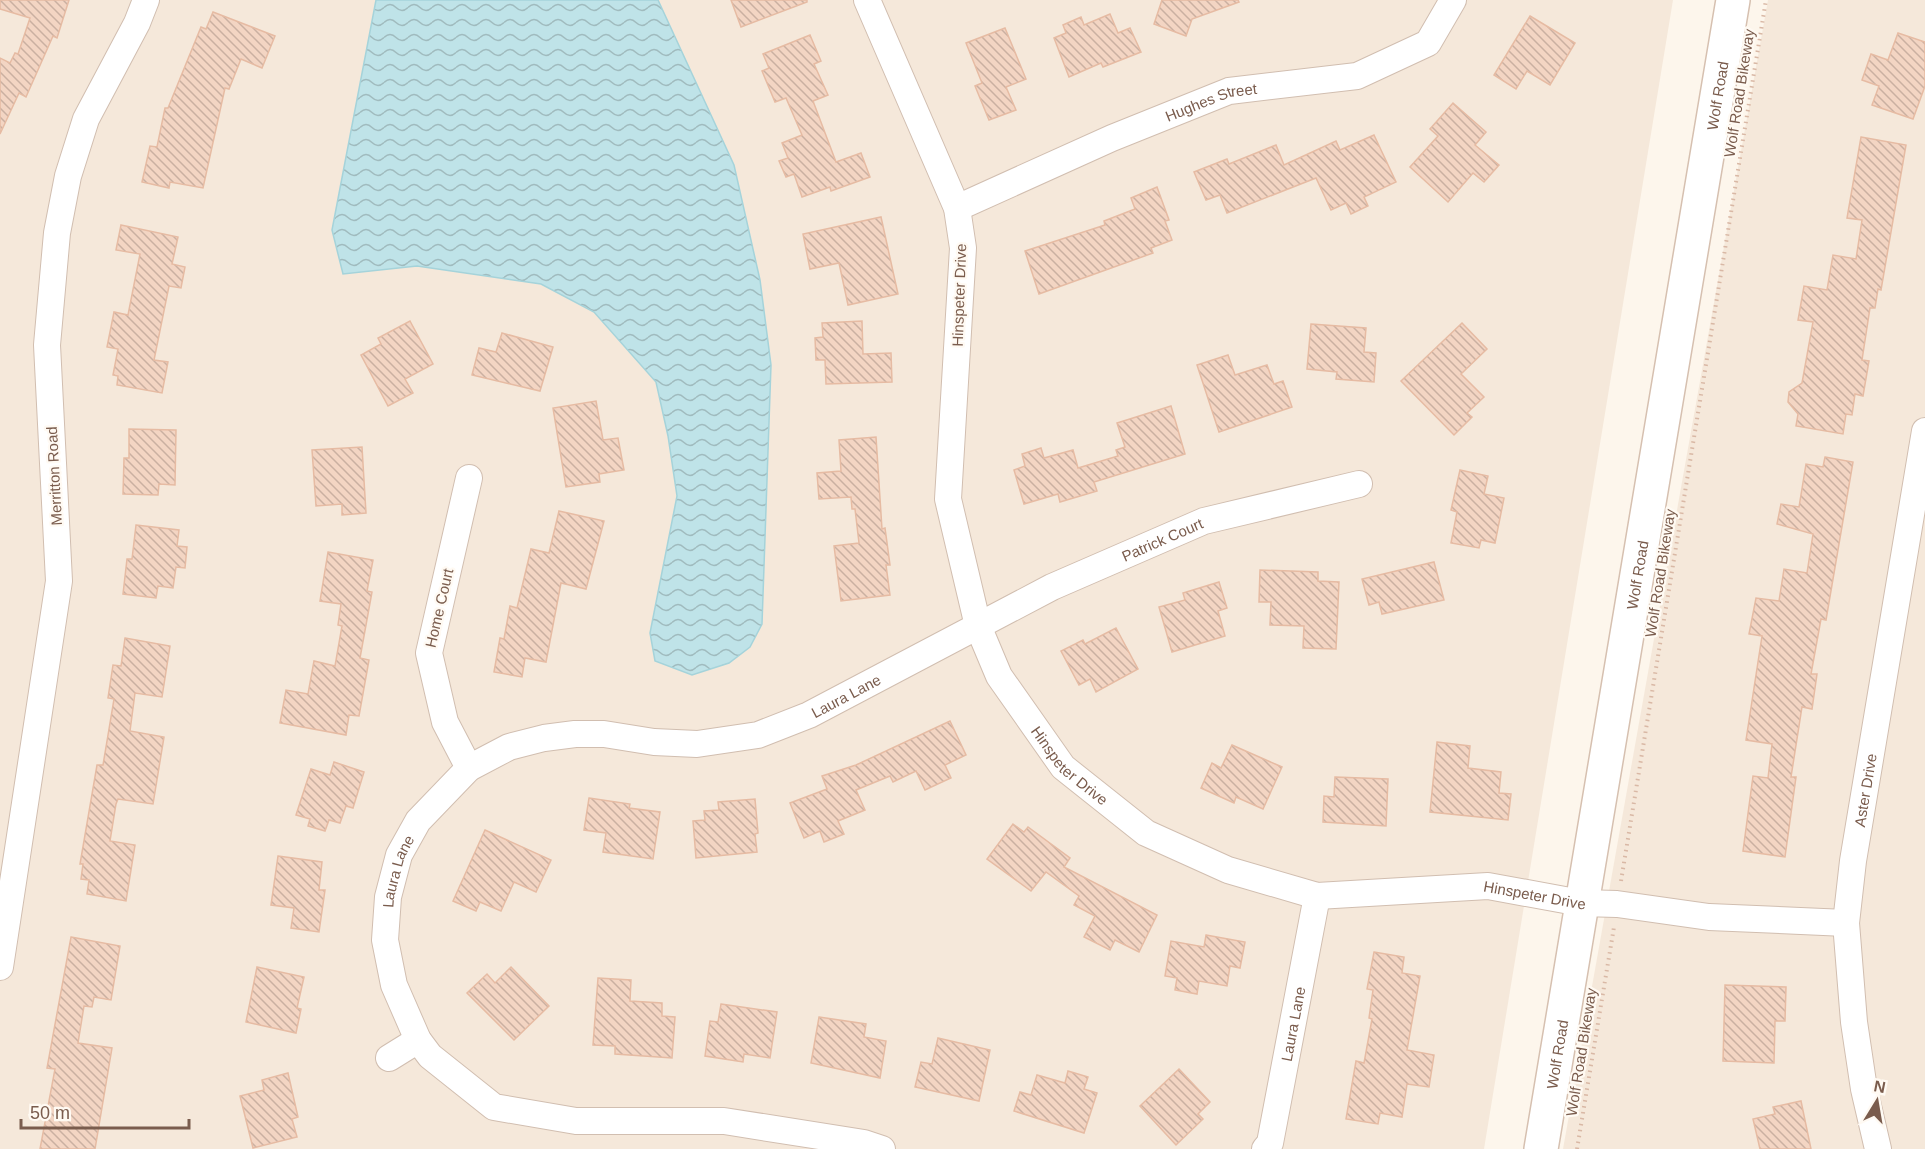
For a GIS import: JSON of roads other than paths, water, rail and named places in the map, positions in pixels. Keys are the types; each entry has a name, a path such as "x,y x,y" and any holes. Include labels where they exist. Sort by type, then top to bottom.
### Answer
{"main road":[{"name":"Wolf Road","path":"1541,1149 1733,0"}],"street":[{"name":"Merritton Road","path":"0,967 3,926 59,581 47,345 57,233 68,176 86,119 137,23 146,0"},
{"name":"Hinspeter Drive","path":"867,0 957,208 963,248 948,499 978,627 999,676 1063,766 1146,833 1228,870 1317,896 1488,886 1581,903 1617,904 1709,917 1846,923"},
{"name":"Hughes Street","path":"957,208 1112,138 1229,91 1357,76 1428,43 1453,0"},
{"name":"Aster Drive","path":"1878,1149 1864,1089 1854,1022 1846,923 1853,861 1925,431"},
{"name":"Home Court","path":"469,478 429,653 445,722 469,768"},
{"name":"Patrick Court","path":"978,627 1052,587 1204,521 1359,484"},
{"name":"Laura Lane","path":"882,1149 864,1143 724,1121 576,1121 494,1107 430,1056 418,1040 394,985 385,940 388,897 399,855 418,821 469,768 509,747 544,738 575,734 604,734 654,742 697,744 758,735 809,715 978,627"},
{"name":"Laura Lane","path":"1265,1149 1270,1143 1317,896"},
{"path":"388,1058 418,1040"}],"water":[{"path":"376,0 658,0 734,165 760,280 771,365 762,624 750,647 729,663 692,675 655,661 650,633 677,496 668,436 656,382 594,312 541,284 417,266 343,274 332,230"}]}
